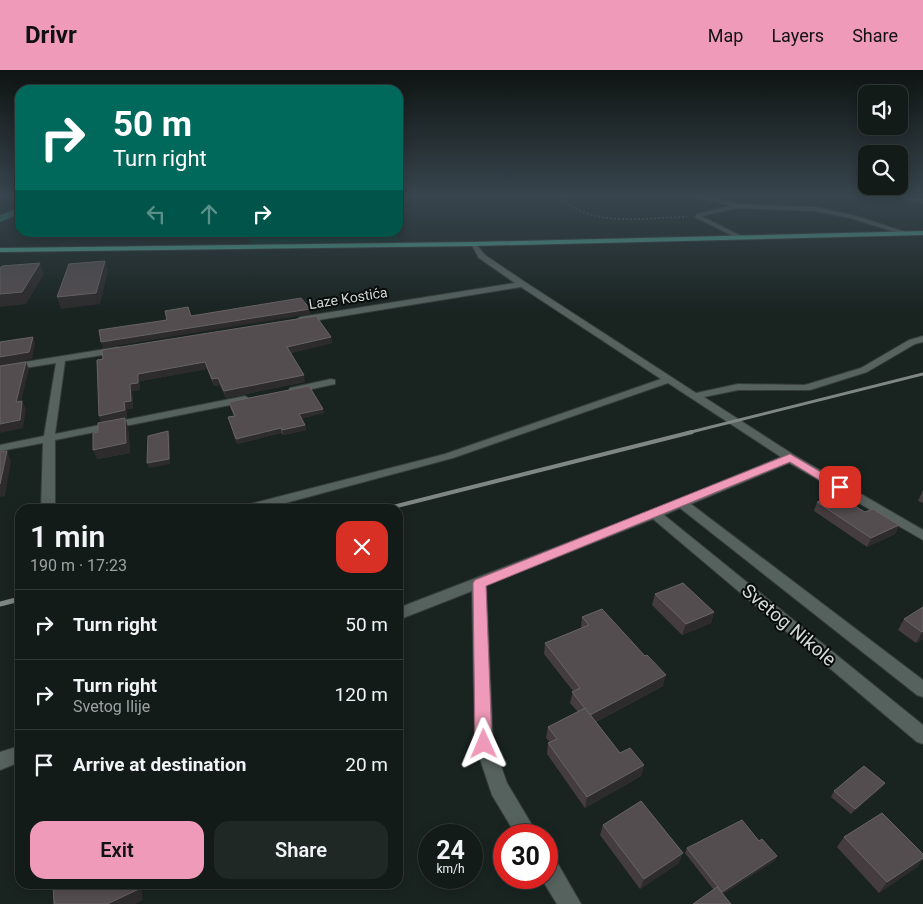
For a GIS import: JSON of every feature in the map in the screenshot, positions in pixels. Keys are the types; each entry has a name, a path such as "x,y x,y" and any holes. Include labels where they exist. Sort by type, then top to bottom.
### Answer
{"main road":[{"path":"0,250 474,244 867,234"}],"street":[{"path":"734,234 739,237"},
{"path":"474,244 487,260 522,284 790,458 923,536"},
{"name":"Laze Kostića","path":"287,322 522,284"},
{"path":"695,396 738,387 806,388 864,370 912,342 923,339"},
{"path":"0,369 130,348"},
{"path":"48,504 49,439 61,359"},
{"path":"266,504 449,456 670,379"},
{"path":"283,392 331,382"},
{"path":"0,448 254,398"},
{"path":"403,612 655,514 790,458"},
{"path":"681,503 923,690"},
{"name":"Svetog Nikole","path":"655,514 923,736"},
{"path":"479,583 484,744 499,788 521,824"},
{"path":"0,761 15,756"},
{"path":"558,884 570,904"}],"green space":[{"path":"250,237 398,237 399,241 249,244"}],"building":[{"path":"105,261 96,293 57,297 69,264"},
{"path":"40,263 22,292 0,294 0,268 2,266"},
{"path":"301,298 310,309 101,342 99,330 167,320 165,311 188,307 191,316"},
{"path":"316,316 331,337 287,347 304,375 224,391 218,378 212,379 205,362 138,374 138,383 130,384 131,401 124,402 125,410 99,416 97,360 103,359 102,350"},
{"path":"33,337 29,352 0,357 0,342"},
{"path":"26,362 16,402 22,401 20,420 0,424 0,366"},
{"path":"309,386 323,409 299,414 305,425 282,430 281,428 236,439 228,417 235,416 229,402"},
{"path":"125,418 126,443 93,450 93,433 98,432 98,423"},
{"path":"168,431 169,459 147,463 148,436"},
{"path":"7,451 0,484 0,452"},
{"path":"835,494 865,512 873,509 899,525 871,538 817,502"},
{"path":"683,583 714,612 686,624 655,594"},
{"path":"923,607 923,631 922,632 904,619"},
{"path":"602,609 645,656 647,655 666,675 590,715 572,692 580,688 545,643 589,625 582,617"},
{"path":"585,708 620,753 630,748 644,765 587,797 548,743 557,739 548,727"},
{"path":"864,766 885,783 855,809 834,791"},
{"path":"641,801 683,853 644,879 603,825"},
{"path":"882,813 923,854 923,858 887,882 844,837"},
{"path":"742,820 759,841 762,839 777,856 722,892 687,848"},
{"path":"717,887 731,904 693,904"},
{"path":"53,889 137,889 107,904 54,904"}],"railway":[{"path":"687,433 923,374"},
{"path":"403,504 692,432"},
{"path":"0,604 15,600"}],"route":[{"path":"484,744 479,583 655,514 790,458 840,487"}]}
